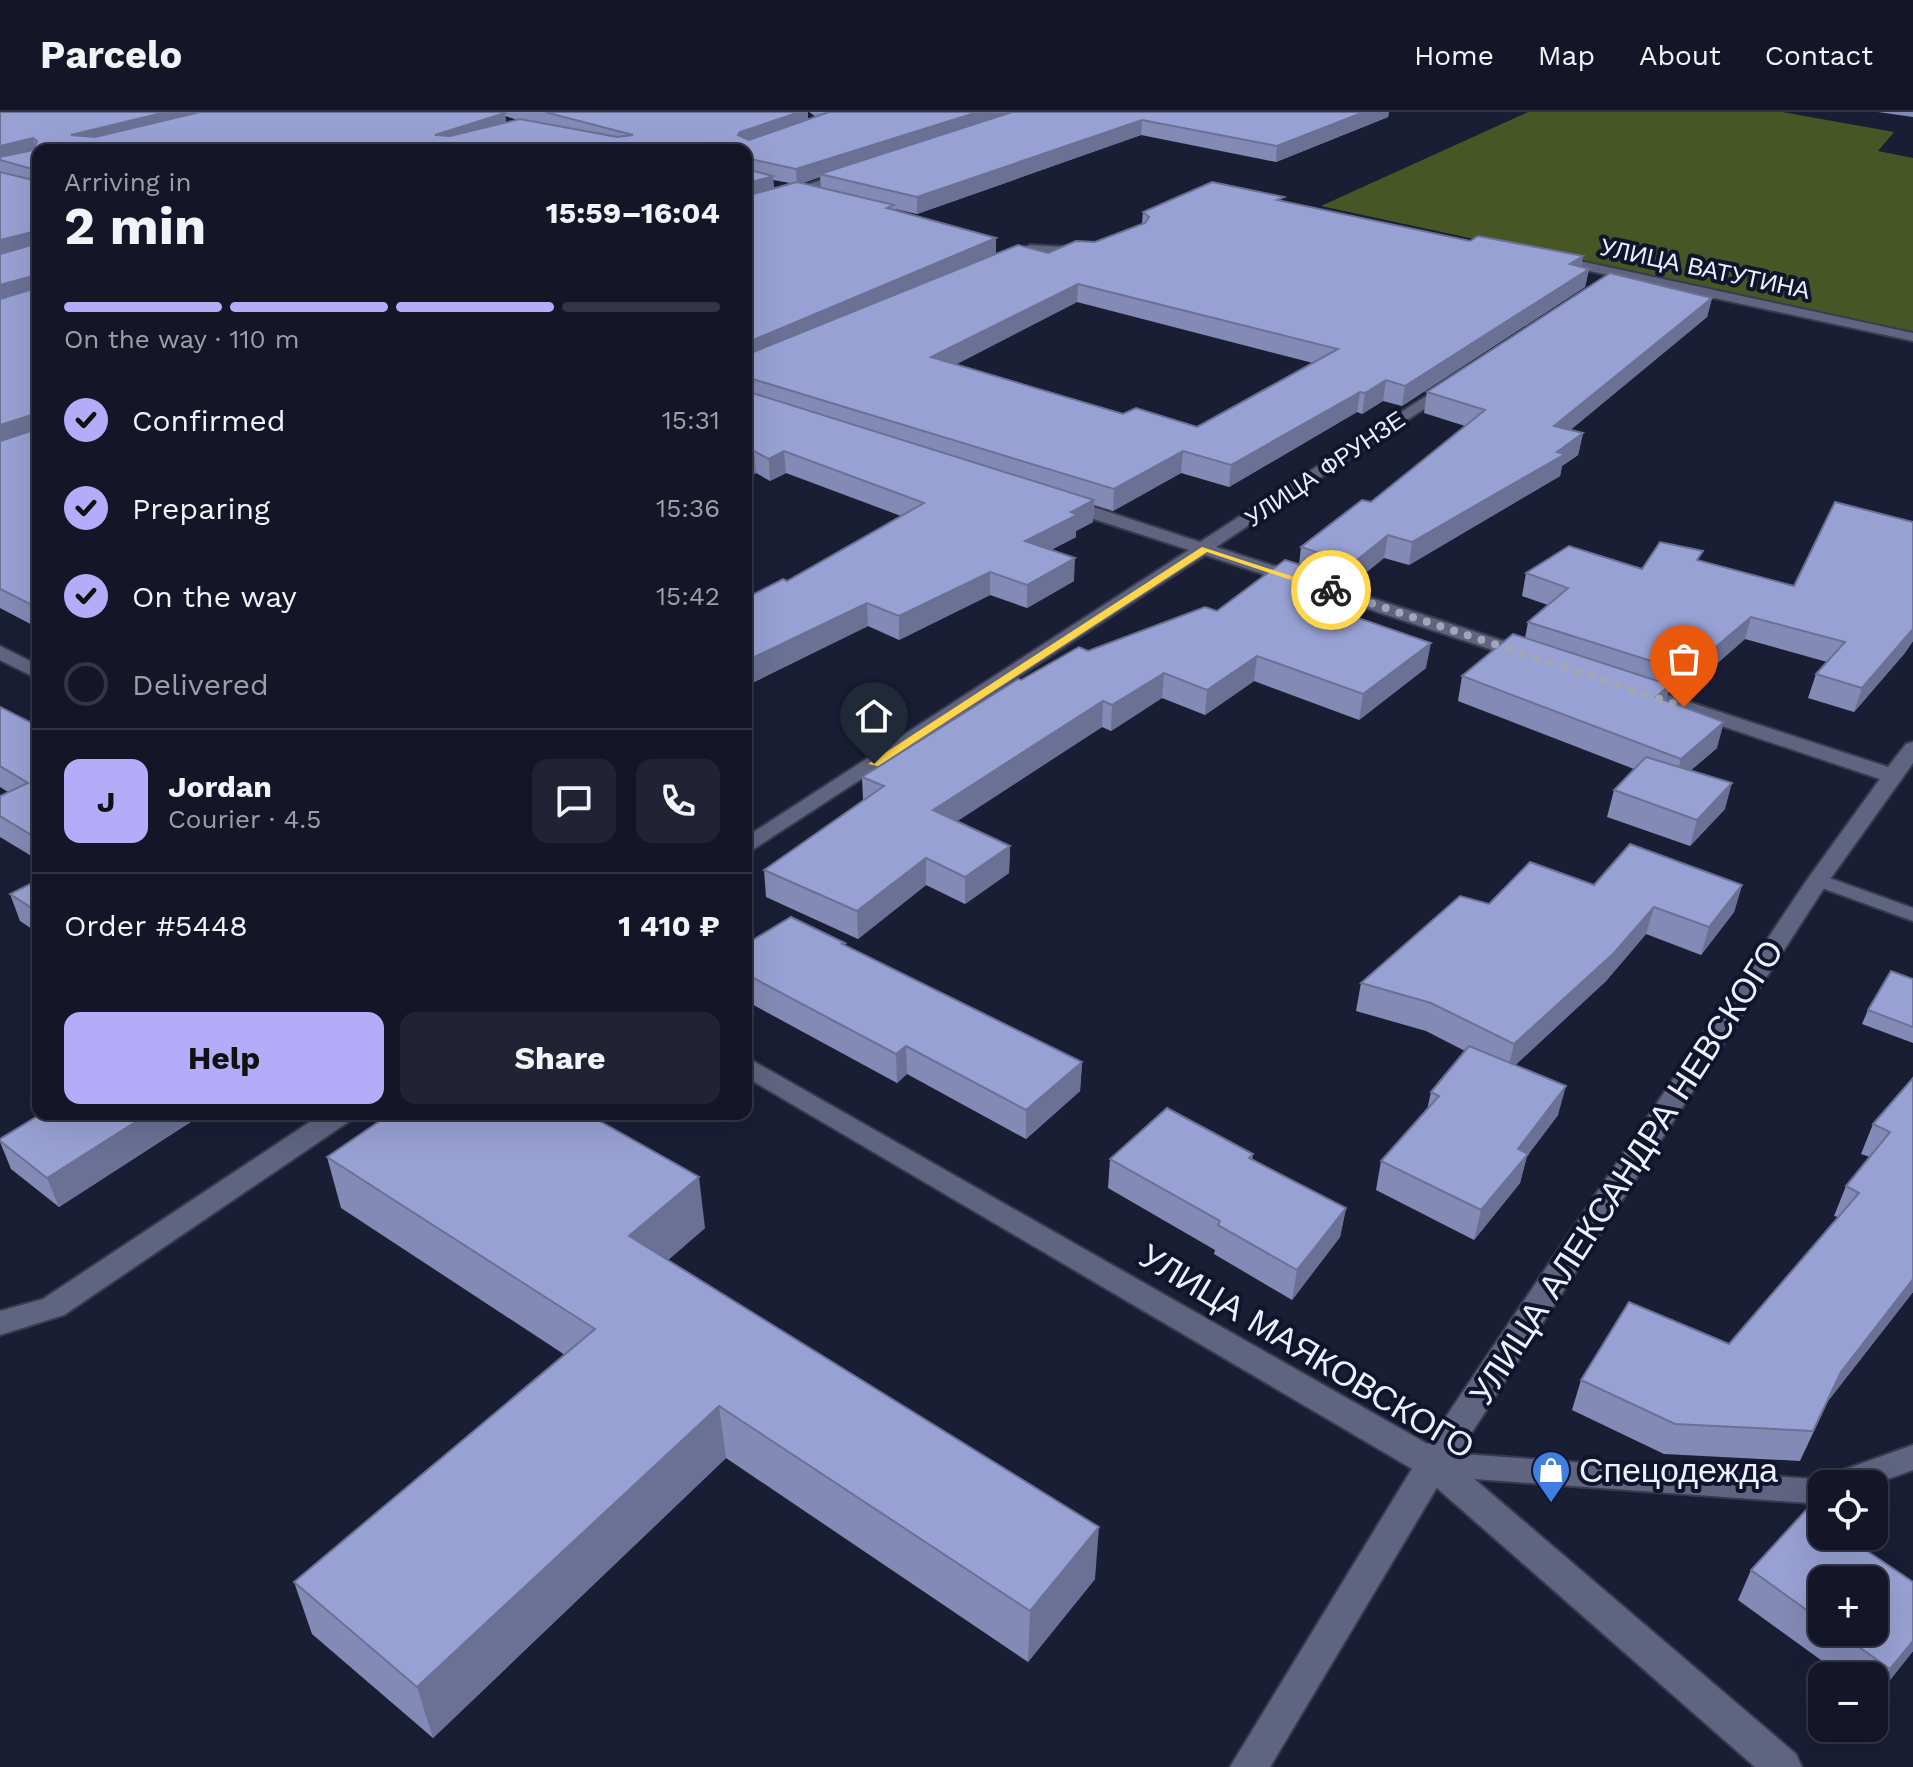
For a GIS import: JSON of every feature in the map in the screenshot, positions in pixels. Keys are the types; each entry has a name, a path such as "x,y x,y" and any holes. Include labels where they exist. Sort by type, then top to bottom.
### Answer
{"street":[{"path":"752,206 868,168"},
{"path":"770,185 824,198"},
{"path":"1001,241 1030,249 1093,253 1104,249"},
{"path":"988,267 1030,249"},
{"name":"УЛИЦА ВАТУТИНА","path":"1532,255 1913,337"},
{"path":"1595,291 1621,273"},
{"name":"УЛИЦА ФРУНЗЕ","path":"752,843 1466,377"},
{"path":"1043,497 1550,662"},
{"path":"0,652 32,667"},
{"path":"1624,687 1893,776"},
{"name":"УЛИЦА АЛЕКСАНДРА НЕВСКОГО","path":"1249,1767 1433,1464 1818,880 1913,748"},
{"name":"УЛИЦА МАЯКОВСКОГО","path":"752,1069 1433,1464 1783,1767"},
{"path":"0,1323 53,1307 332,1120"}],"lane":[{"path":"1818,880 1913,915"},
{"path":"1878,1470 1913,1457"},
{"path":"1433,1464 1808,1490"}],"green space":[{"path":"1528,112 1782,112 1894,132 1878,151 1913,158 1913,334 1321,206"}],"building":[{"path":"0,112 166,112 71,135 95,137 200,112 501,112 505,113 435,135 450,136 520,119 617,137 633,135 545,112 800,112 738,135 749,140 829,112 978,112 796,169 752,159 752,144 36,144 33,138 0,146"},
{"path":"1012,112 1364,112 1277,146 1142,120 917,197 820,174"},
{"path":"32,150 32,169 0,160 0,157"},
{"path":"752,171 773,176 752,182"},
{"path":"0,172 32,180 32,232 0,240"},
{"path":"797,182 894,205 887,208 996,238 752,340 752,194"},
{"path":"1212,182 1284,197 1277,200 1470,241 1478,236 1583,256 1570,264 1589,269 1405,386 1386,380 1231,465 1183,451 1114,489 752,379 752,353 1018,245 1048,253 1076,241 1095,242 1145,223 1149,217 1143,212","holes":["1078,284 1338,349 1197,427 1136,408 1123,414 931,357"]},
{"path":"32,245 32,276 0,285 0,254"},
{"path":"1610,273 1712,298 1554,426 1583,433 1557,452 1565,454 1412,542 1388,535 1352,564 1301,547 1362,500 1371,502 1485,410 1427,392"},
{"path":"32,289 32,416 0,425 0,299"},
{"path":"752,393 1094,500 1071,512 1077,515 1025,541 1075,558 1027,585 990,572 899,616 867,603 752,658 752,595 783,579 787,581 924,503 784,451 769,459 754,451"},
{"path":"32,431 32,605 0,589 0,441"},
{"path":"1835,502 1913,522 1913,629 1862,688 1816,674 1845,642 1751,617 1686,672 1528,622 1568,588 1526,573 1569,546 1642,569 1660,542 1703,551 1697,560 1794,586"},
{"path":"1285,560 1336,576 1306,600 1431,643 1363,694 1257,656 1207,690 1164,673 1112,705 1103,701 933,810 1010,846 965,877 926,858 857,911 764,870 884,786 862,777 1018,679 1079,647 1088,651 1205,607 1217,611"},
{"path":"1513,634 1670,685 1656,697 1724,722 1681,759 1462,676"},
{"path":"0,707 32,723 32,835 0,816 0,796 28,783 0,766"},
{"path":"1646,757 1732,783 1697,820 1614,790"},
{"path":"1630,844 1742,885 1709,927 1654,907 1614,953 1514,1044 1431,1003 1361,983 1460,896 1489,904 1530,862 1594,885"},
{"path":"32,883 32,908 10,894"},
{"path":"791,917 1082,1062 1026,1110 906,1046 896,1054 752,977 752,940"},
{"path":"1891,971 1913,979 1913,1027 1868,1010"},
{"path":"1469,1046 1566,1086 1518,1149 1528,1154 1481,1210 1381,1161 1439,1096 1431,1092"},
{"path":"1913,1078 1913,1279 1841,1372 1813,1431 1675,1424 1581,1380 1629,1302 1729,1344 1859,1193 1846,1186 1890,1132 1873,1124"},
{"path":"1167,1108 1253,1154 1249,1158 1346,1208 1297,1270 1218,1225 1220,1221 1110,1159"},
{"path":"32,1119 139,1120 47,1178 0,1139"},
{"path":"381,1120 598,1120 699,1177 629,1236 1099,1527 1030,1611 719,1406 417,1687 294,1582 595,1329 327,1157"},
{"path":"1806,1510 1808,1550 1866,1550 1913,1582 1913,1641 1890,1669 1888,1662 1880,1662 1858,1646 1888,1646 1888,1566 1808,1566 1808,1611 1751,1570"}],"way so far":[{"path":"1331,590 1684,707"}],"place":[{"name":"Спецодежда","path":"1551,1504"}],"route":[{"path":"874,764 1206,549 1331,590"}]}
